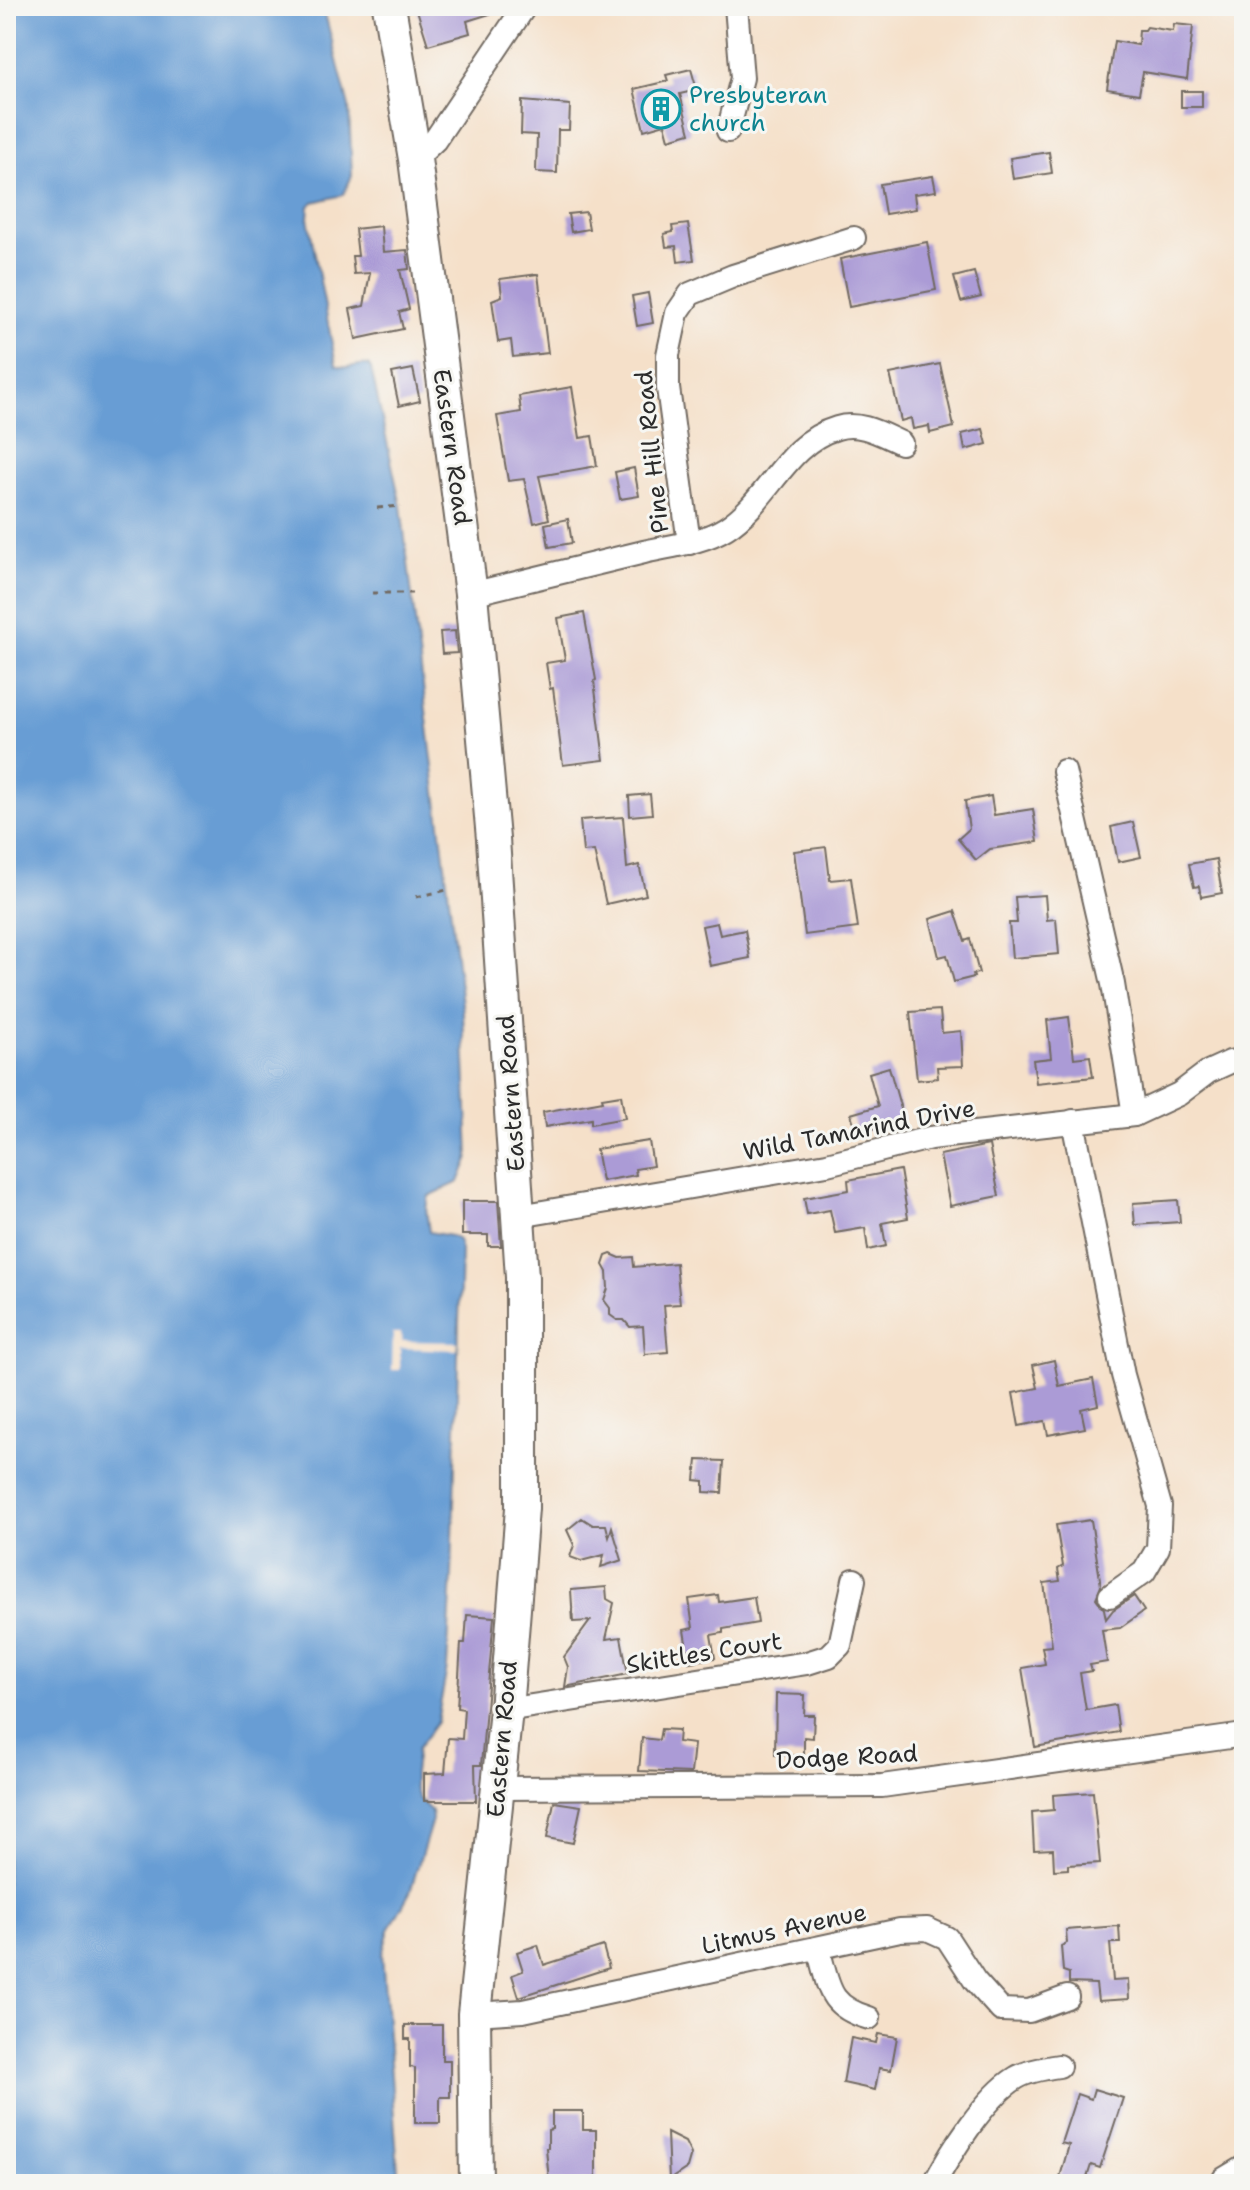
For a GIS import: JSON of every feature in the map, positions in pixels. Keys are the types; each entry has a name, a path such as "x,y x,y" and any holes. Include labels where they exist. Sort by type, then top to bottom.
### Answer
{"highway":[{"name":"Eastern Road","path":"389,6 415,159 471,594 493,839 522,1277 522,1508 506,1710 474,2014 476,2184"}],"street":[{"path":"415,159 435,140 525,6"},
{"path":"728,131 742,78 736,6"},
{"name":"Pine Hill Road","path":"689,543 668,388 668,355 677,313 690,294 733,276 854,238"},
{"name":"Pine Hill Road","path":"471,594 689,543 724,529 754,506 784,464 815,437 839,427 860,426 901,443"},
{"path":"1064,771 1113,984 1134,1115"},
{"name":"Wild Tamarind Drive","path":"519,1216 827,1164 930,1138 1134,1115 1179,1094 1208,1072 1244,1059"},
{"path":"1073,1121 1123,1375 1160,1506 1158,1548 1144,1572 1110,1596"},
{"name":"Skittles Court","path":"506,1710 807,1663 829,1656 840,1645 854,1580"},
{"name":"Dodge Road","path":"498,1788 882,1786 1244,1735"},
{"name":"Litmus Avenue","path":"474,2014 523,2011 900,1930 927,1929 947,1938 975,1981 1001,2010 1029,2011 1067,1997"},
{"path":"818,1948 830,1989 839,2005 869,2018"},
{"path":"934,2184 953,2148 998,2093 1017,2077 1059,2066"},
{"path":"1224,2184 1224,2179 1244,2167"}],"path":[{"path":"377,508 401,506"},
{"path":"372,593 412,593"},
{"path":"416,897 447,890"}],"water":[{"path":"6,6 323,6 349,107 352,176 343,195 309,206 308,218 336,365 368,365 371,369 401,506 463,1012 469,1157 459,1182 429,1196 426,1208 429,1232 451,1236 458,1240 461,1250 447,1668 437,1722 417,1749 414,1773 418,1798 431,1811 432,1820 410,1892 389,1930 382,1954 399,2184 6,2184"}],"pier":[{"path":"393,1333 401,1333 402,1341 458,1342 457,1350 400,1348 400,1370 392,1370"}],"building":[{"path":"430,6 506,6 506,9 467,21 470,33 428,45 417,10"},
{"path":"1174,24 1193,26 1187,79 1143,72 1139,94 1107,89 1114,41 1138,45 1139,30 1147,27 1173,31"},
{"name":"Presbyteran church","path":"691,69 697,90 680,94 690,133 669,139 665,124 644,130 634,89 668,81 666,75"},
{"path":"1181,91 1202,91 1202,107 1181,107"},
{"path":"522,101 570,105 569,130 558,130 557,173 536,172 537,135 521,134"},
{"path":"1049,152 1052,173 1013,179 1010,158"},
{"path":"933,176 936,191 914,194 916,209 885,214 880,184"},
{"path":"586,212 589,229 571,232 568,214"},
{"path":"688,224 694,260 678,262 676,246 666,247 664,234 673,232 672,226"},
{"path":"381,226 383,252 407,250 409,269 400,270 409,309 399,312 403,329 356,339 350,309 364,306 370,273 354,274 352,256 358,256 355,229"},
{"path":"927,242 936,290 849,307 840,259"},
{"path":"974,272 981,297 961,302 954,277"},
{"path":"538,274 548,353 513,357 511,340 498,342 492,300 502,296 500,279"},
{"path":"648,293 653,323 637,326 632,296"},
{"path":"940,364 954,427 930,433 929,426 913,429 911,418 901,421 890,374"},
{"path":"413,369 420,401 399,406 392,373"},
{"path":"572,387 580,438 592,436 597,466 539,476 549,519 534,523 524,479 508,481 497,416 521,412 519,396"},
{"path":"983,429 987,444 965,450 962,434"},
{"path":"634,468 639,496 620,499 615,472"},
{"path":"568,519 572,543 549,547 545,524"},
{"path":"584,613 596,680 604,760 563,765 553,688 550,689 546,663 565,660 558,618"},
{"path":"455,631 457,653 442,654 440,632"},
{"path":"650,794 652,814 630,816 629,796"},
{"path":"991,796 994,815 1033,809 1038,842 990,849 976,860 958,839 969,829 965,801"},
{"path":"623,817 627,868 639,865 646,895 606,904 594,851 583,852 580,820"},
{"path":"1133,822 1141,857 1118,862 1111,827"},
{"path":"826,847 830,880 851,878 858,928 805,935 794,851"},
{"path":"1216,859 1222,893 1201,897 1199,886 1194,887 1189,864"},
{"path":"1045,895 1047,920 1056,919 1059,954 1012,958 1009,923 1017,923 1015,897"},
{"path":"955,911 965,941 970,939 979,973 954,982 947,955 939,957 930,919"},
{"path":"717,923 720,935 745,930 750,958 710,966 702,926"},
{"path":"940,1010 942,1033 961,1031 963,1066 937,1067 938,1078 917,1080 910,1012"},
{"path":"1069,1017 1074,1058 1090,1056 1093,1077 1036,1083 1033,1060 1051,1058 1047,1020"},
{"path":"889,1067 904,1120 857,1133 851,1114 878,1106 869,1073"},
{"path":"621,1095 625,1118 591,1124 591,1119 545,1127 543,1112"},
{"path":"649,1141 653,1166 635,1169 636,1175 602,1181 596,1149"},
{"path":"989,1145 999,1196 950,1206 940,1155"},
{"path":"900,1170 908,1218 882,1223 886,1246 868,1250 865,1228 835,1233 830,1210 807,1214 804,1198 849,1190 848,1180"},
{"path":"1178,1200 1180,1222 1135,1225 1133,1203"},
{"path":"462,1201 498,1201 501,1246 488,1246 488,1235 462,1235"},
{"path":"611,1254 620,1258 633,1257 634,1267 676,1263 680,1304 664,1305 668,1352 645,1354 643,1326 630,1327 624,1320 610,1315 610,1308 604,1300 608,1288 607,1272 603,1265 606,1256"},
{"path":"1054,1360 1059,1386 1093,1379 1098,1405 1081,1409 1085,1428 1048,1435 1045,1421 1019,1426 1013,1393 1038,1388 1033,1365"},
{"path":"697,1460 724,1461 722,1493 704,1492 704,1481 695,1480"},
{"path":"582,1518 593,1525 606,1525 609,1537 612,1527 622,1560 601,1567 604,1555 581,1561 570,1557 574,1545 567,1530"},
{"path":"1091,1520 1101,1586 1096,1598 1104,1609 1106,1619 1113,1610 1134,1596 1144,1611 1120,1628 1102,1630 1107,1662 1090,1665 1092,1671 1080,1673 1086,1710 1115,1705 1119,1732 1035,1747 1022,1668 1045,1664 1042,1647 1052,1646 1044,1583 1060,1581 1058,1569 1063,1566 1056,1525"},
{"path":"606,1587 607,1599 614,1603 606,1639 621,1637 628,1674 565,1687 568,1667 564,1657 590,1621 573,1622 571,1590"},
{"path":"718,1595 719,1602 754,1597 758,1623 723,1629 723,1633 711,1635 715,1658 689,1662 684,1630 693,1628 689,1599"},
{"path":"467,1615 494,1617 481,1765 475,1765 476,1801 424,1801 424,1774 445,1773 448,1738 462,1739 464,1709 457,1708 461,1643 465,1643"},
{"path":"776,1694 805,1695 804,1715 814,1715 813,1738 804,1737 804,1756 775,1755"},
{"path":"661,1729 679,1730 678,1742 694,1744 691,1773 639,1771 642,1738 659,1740"},
{"path":"1093,1792 1100,1863 1068,1865 1068,1869 1054,1870 1053,1849 1034,1850 1032,1812 1054,1810 1053,1795"},
{"path":"554,1802 581,1806 573,1843 547,1838"},
{"path":"1119,1926 1120,1943 1110,1943 1113,1981 1128,1980 1129,1999 1098,2001 1096,1984 1069,1983 1069,1973 1063,1971 1061,1946 1067,1943 1066,1930"},
{"path":"538,1945 544,1965 603,1946 609,1968 519,1997 512,1975 523,1971 517,1952"},
{"path":"405,2025 442,2025 442,2060 450,2060 450,2097 440,2097 440,2123 415,2123 415,2068 410,2067 410,2039 405,2039"},
{"path":"878,2034 897,2037 891,2070 879,2068 875,2090 843,2083 851,2038 876,2043"},
{"path":"1094,2089 1123,2098 1100,2168 1091,2165 1085,2184 1058,2184 1069,2145 1061,2143 1077,2094 1091,2099"},
{"path":"552,2111 583,2111 583,2130 596,2130 596,2181 580,2181 580,2184 549,2181 546,2148 548,2130 552,2129"},
{"path":"667,2133 685,2142 691,2154 687,2168 669,2180"}],"place":[{"name":"Presbyteran church","path":"661,109"}]}
